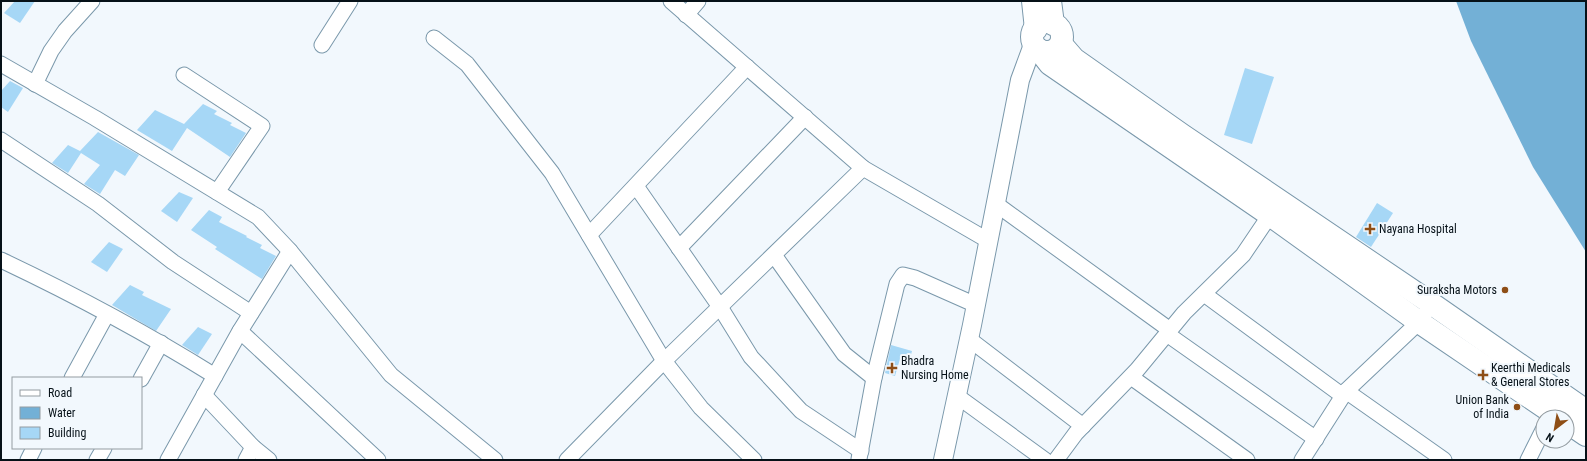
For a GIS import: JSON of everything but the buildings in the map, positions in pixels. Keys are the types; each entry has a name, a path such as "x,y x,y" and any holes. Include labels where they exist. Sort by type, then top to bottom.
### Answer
{"main road":[{"path":"1033,1 1040,36 1050,64 1270,216 1539,409"},
{"path":"1050,1 1040,36 1049,52 1058,48 1061,44 1074,59 1176,131 1432,304 1586,411"},
{"path":"1575,430 1586,435"}],"street":[{"path":"35,84 51,51 65,31 92,1"},
{"path":"322,45 350,1"},
{"path":"671,1 863,168 989,241"},
{"path":"686,15 698,1"},
{"path":"943,460 989,241 1020,80 1040,36"},
{"path":"434,38 467,64 552,173 664,361 701,408 754,460"},
{"path":"1,64 95,118 258,218 290,251 390,376 495,460"},
{"path":"590,235 747,67"},
{"path":"184,75 262,126 217,192"},
{"path":"679,248 805,117"},
{"path":"1,140 98,204 173,262 251,313"},
{"path":"571,459 664,361 863,168"},
{"path":"636,186 720,307 751,357 801,410 860,456 874,378 897,284 903,275 914,278 976,305"},
{"path":"996,204 1168,332 1316,439"},
{"path":"1056,460 1083,426 1131,377 1184,313 1243,255 1270,216"},
{"path":"168,460 240,331 290,251"},
{"path":"774,255 844,354 874,378"},
{"path":"1,260 50,284 161,343 214,376"},
{"path":"1204,294 1345,394 1444,460"},
{"path":"1302,460 1345,394 1419,322 1432,304"},
{"path":"73,377 107,314"},
{"path":"240,331 378,460"},
{"path":"969,339 1083,426"},
{"path":"142,378 161,343"},
{"path":"1131,377 1247,460"},
{"path":"204,395 253,447 269,460"},
{"path":"957,396 1045,460"},
{"path":"246,460 253,447"},
{"path":"28,460 34,449"},
{"path":"97,460 103,449"},
{"path":"1528,460 1535,449"}],"water":[{"path":"1456,1 1586,1 1586,252 1533,167 1471,41"}],"place":[{"name":"Nayana Hospital","path":"1370,229"},
{"name":"Suraksha Motors","path":"1505,290"},
{"name":"Bhadra Nursing Home","path":"892,368"},
{"name":"Keerthi Medicals & General Stores","path":"1483,375"},
{"name":"Union Bank of India","path":"1517,407"}]}
